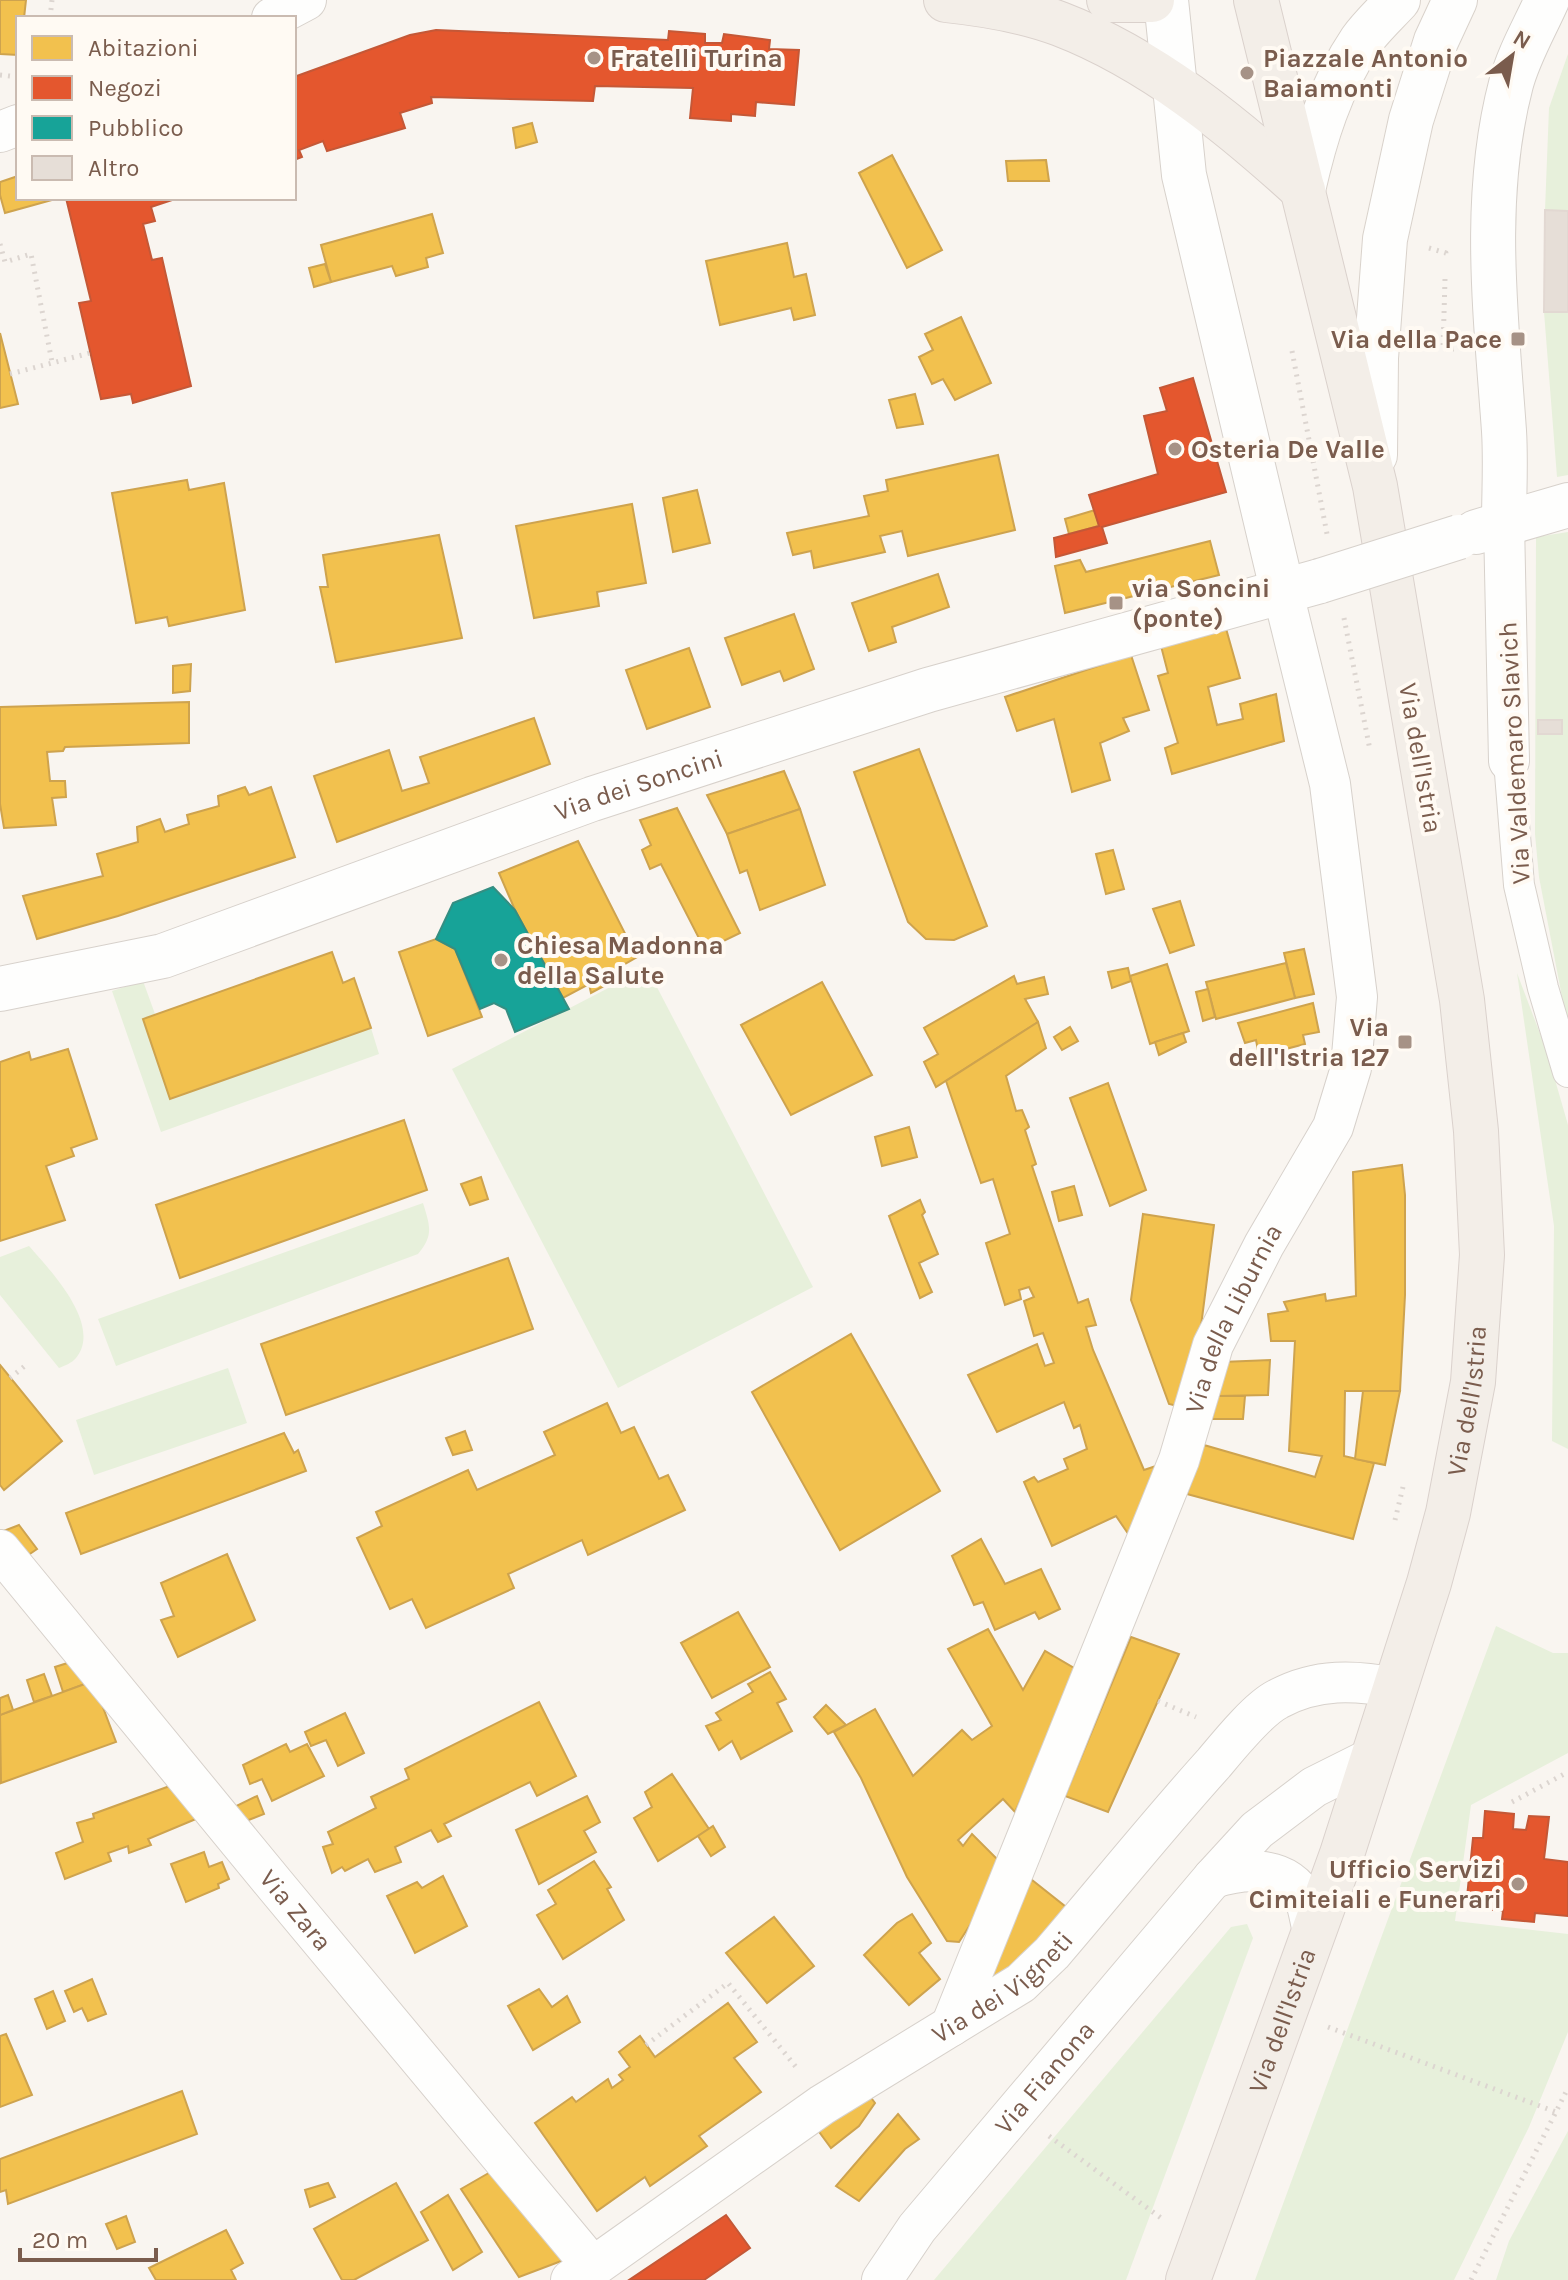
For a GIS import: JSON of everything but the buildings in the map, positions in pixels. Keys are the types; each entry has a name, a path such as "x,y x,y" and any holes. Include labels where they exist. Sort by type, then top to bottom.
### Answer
{"main road":[{"path":"946,0 995,5 1060,24 1117,52 1173,86 1269,159 1303,190"},
{"path":"1109,0 1152,0"},
{"path":"1256,0 1375,486"},
{"name":"Via dell'Istria","path":"1188,2280 1396,1688 1448,1513 1473,1382 1482,1255 1476,1131 1462,1000 1375,486"}],"street":[{"path":"276,16 306,0"},
{"path":"1166,0 1184,175 1319,582"},
{"path":"1303,190 1314,139 1334,87 1362,40 1398,0"},
{"path":"1375,486 1376,358 1385,239 1411,120 1436,41 1455,0"},
{"path":"1547,0 1511,82 1498,151 1493,239 1494,314 1505,435 1504,523 1568,505"},
{"name":"Via dei Soncini","path":"0,989 163,956 592,799 928,690 1319,582 1504,523"},
{"name":"Via Valdemaro Slavich","path":"1504,523 1509,761 1519,885 1543,988 1568,1072"},
{"name":"Via della Liburnia","path":"951,2026 1179,1460 1213,1345 1264,1245 1333,1127 1351,1068 1357,997 1330,784 1319,582"},
{"name":"Via Zara","path":"0,1550 582,2274"},
{"name":"Via dei Vigneti","path":"582,2274 822,2105 1021,1983 1052,1953 1237,1736 1275,1700 1309,1686 1336,1681 1396,1688"},
{"name":"Via Fianona","path":"882,2280 917,2228 1257,1830 1314,1787 1374,1757"},
{"path":"1213,1878 1239,1870 1269,1872 1292,1884 1305,1901 1313,1931"}],"path":[{"path":"0,244 5,262 31,254 52,362"},
{"path":"1416,245 1446,253 1443,349 1462,348"},
{"path":"1290,341 1319,582 1373,764"},
{"path":"10,374 90,353"},
{"path":"10,1378 26,1365"},
{"path":"1395,1521 1405,1478"},
{"path":"1512,1802 1568,1772"},
{"path":"646,2045 728,1983 796,2067 804,2070"},
{"path":"1327,2026 1556,2112"},
{"path":"1471,2280 1568,2088"},
{"path":"1044,2133 1161,2218"},
{"path":"1156,2230 1166,2203"}],"green space":[{"path":"1568,54 1568,475 1557,477 1544,312 1545,210 1549,108"},
{"path":"1568,532 1568,1028 1539,877 1535,834 1536,537"},
{"path":"647,968 813,1287 618,1388 452,1069"},
{"path":"1517,973 1547,1052 1568,1125 1568,1449 1552,1441 1554,1226"},
{"path":"143,981 155,1014 143,1019 170,1099 371,1028 379,1054 161,1132 112,991"},
{"path":"423,1203 429,1230 427,1241 418,1254 116,1366 98,1319"},
{"path":"29,1246 60,1283 79,1314 83,1330 83,1345 76,1358 59,1368 0,1295 0,1257"},
{"path":"228,1368 247,1423 94,1475 76,1420"},
{"path":"1496,1626 1553,1653 1568,1653 1568,1753 1471,1805 1455,1921 1568,1934 1568,2032 1529,2127 1454,2280 1255,2280"},
{"path":"1247,1924 1253,1938 1126,2280 934,2280 1231,1927"},
{"path":"1568,2131 1568,2280 1496,2280 1509,2241"}],"place":[{"name":"Fratelli Turina","path":"594,58"},
{"name":"Piazzale Antonio Baiamonti","path":"1247,73"},
{"name":"Via della Pace","path":"1518,339"},
{"name":"Osteria De Valle","path":"1175,449"},
{"name":"via Soncini (ponte)","path":"1116,603"},
{"name":"Chiesa Madonna della Salute","path":"501,960"},
{"name":"Via dell'Istria 127","path":"1405,1042"},
{"name":"Ufficio Servizi Cimiteiali e Funerari","path":"1518,1884"}]}
